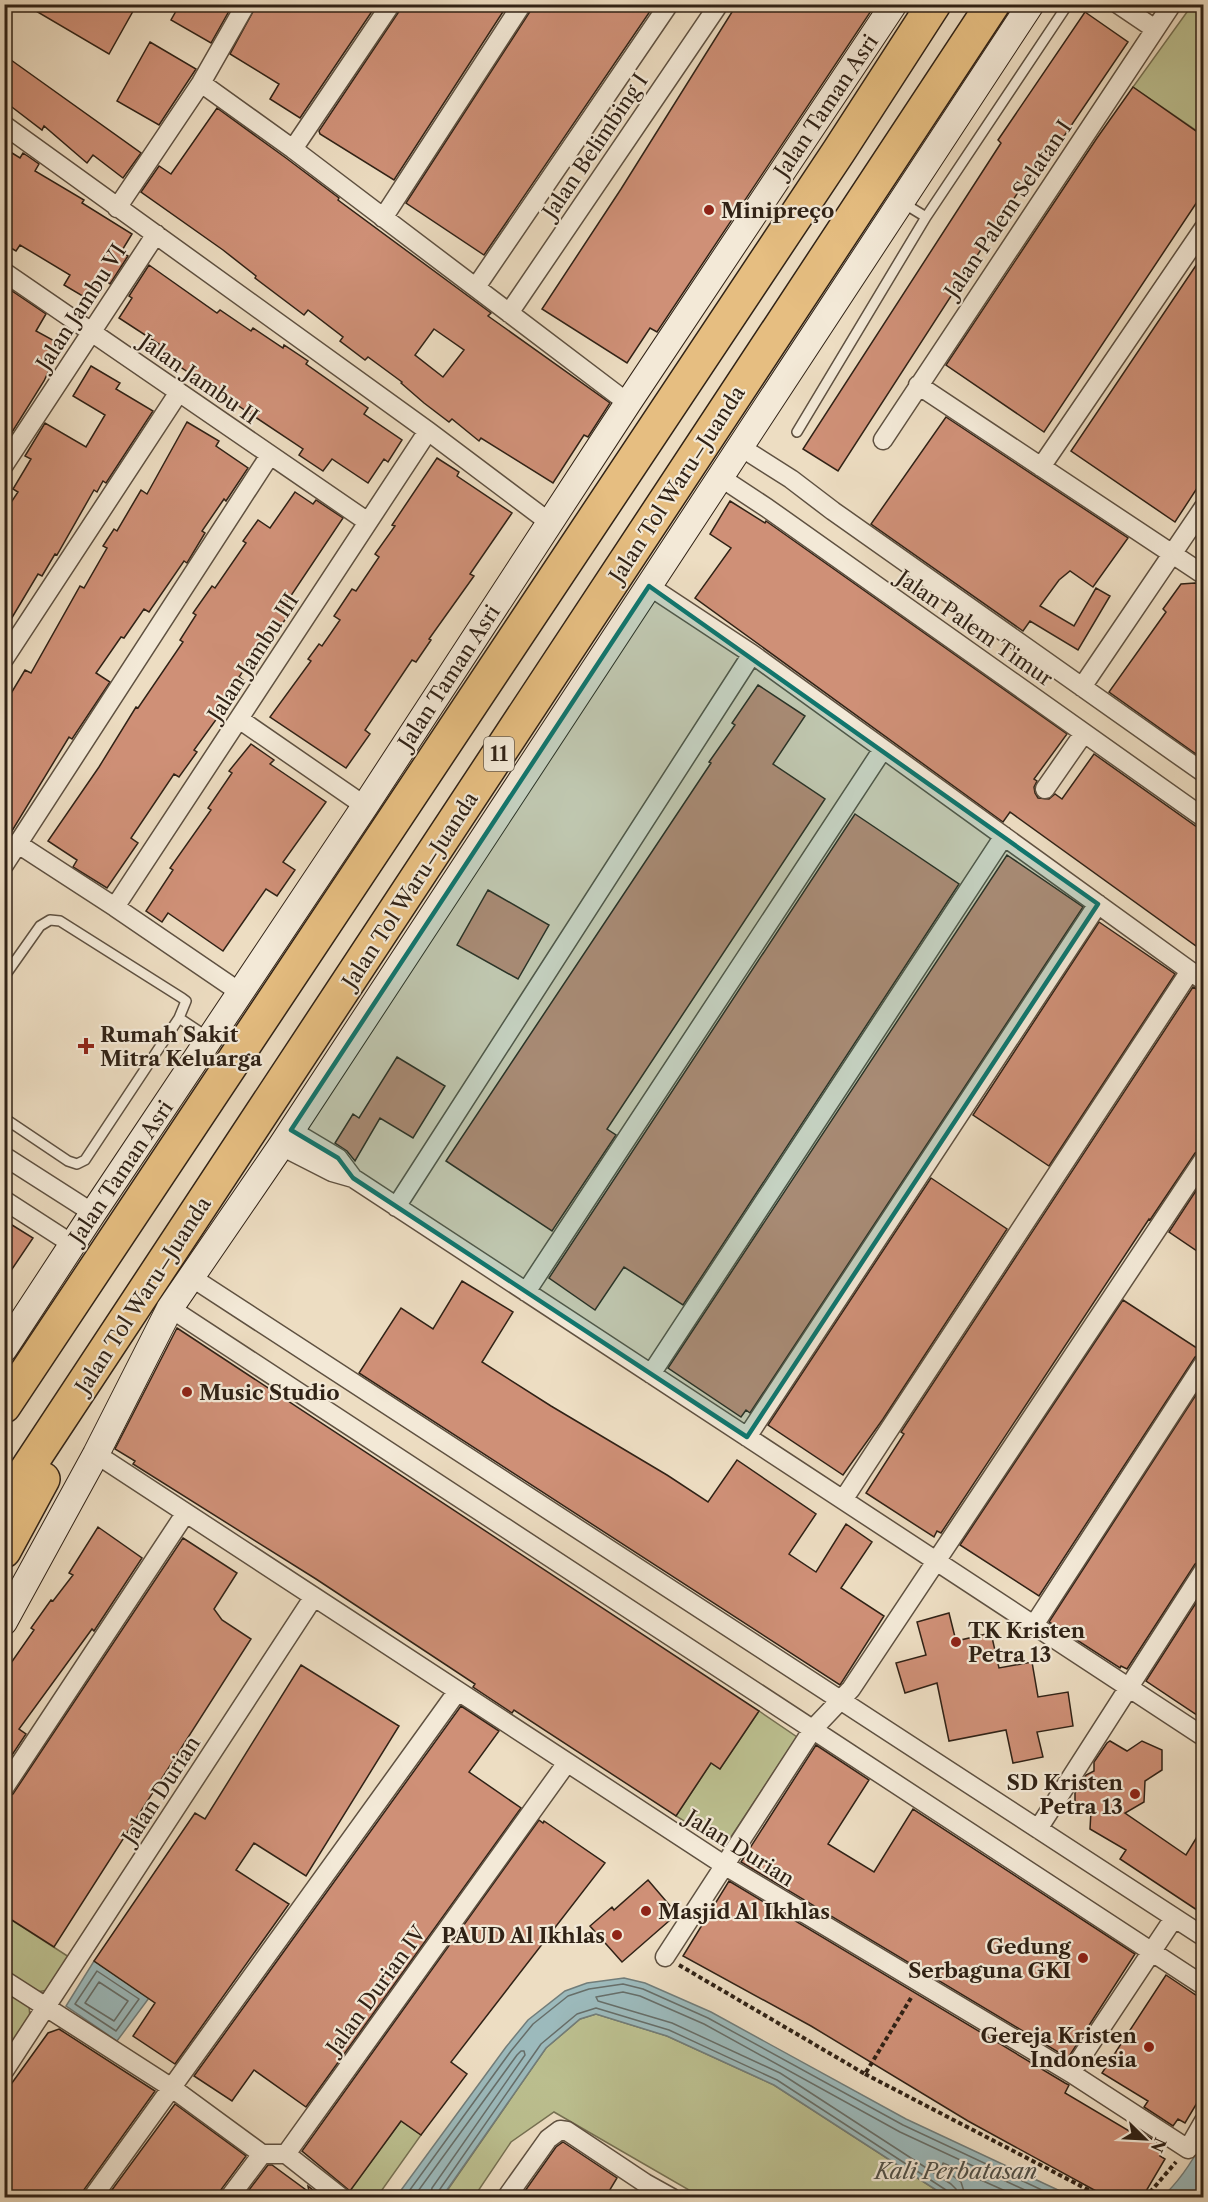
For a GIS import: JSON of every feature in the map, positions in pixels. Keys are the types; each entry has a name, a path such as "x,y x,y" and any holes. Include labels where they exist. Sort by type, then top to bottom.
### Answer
{"highway":[{"name":"11","path":"4,1406 839,151 934,4"},
{"name":"Jalan Tol Waru–Juanda","path":"4,1504 993,4"},
{"path":"860,119 876,138 899,147"},
{"path":"839,151 857,152 868,159 879,176"},
{"path":"4,1551 135,1308"}],"main road":[{"path":"4,1622 96,1454 170,1308 286,1138 1031,4"},
{"name":"Jalan Taman Asri","path":"4,1349 365,806 888,7"}],"street":[{"path":"117,208 201,82 246,4"},
{"path":"293,149 391,4"},
{"path":"383,218 522,4"},
{"name":"Jalan Belimbing I","path":"476,287 669,4"},
{"name":"Jalan Belimbing I","path":"509,313 719,4"},
{"path":"1118,4 1155,29"},
{"name":"Jalan Palem Selatan I","path":"883,440 1172,4"},
{"path":"201,82 628,403"},
{"path":"4,125 428,431 549,522"},
{"path":"1041,467 1203,228"},
{"name":"Jalan Jambu VI","path":"4,465 156,234"},
{"name":"Jalan Jambu II","path":"5,272 368,522"},
{"path":"918,385 1203,575"},
{"path":"4,659 179,392"},
{"name":"Jalan Jambu III","path":"115,907 428,431"},
{"name":"Jalan Palem Timur","path":"739,446 791,479 1203,773"},
{"path":"4,865 270,455"},
{"name":"Jalan Palem Timur","path":"720,477 1203,818"},
{"path":"1082,687 1203,507"},
{"path":"649,586 752,654 1197,976 843,1500"},
{"path":"396,1207 752,654"},
{"path":"239,719 365,806"},
{"path":"1045,789 1084,733"},
{"path":"526,1292 883,749"},
{"path":"651,1374 1004,836"},
{"path":"18,844 241,993"},
{"path":"747,1437 1098,904"},
{"path":"286,1138 338,1158 353,1178 396,1207 1203,1737"},
{"path":"4,1156 93,1213"},
{"path":"665,1957 813,1729 851,1689 1203,1159"},
{"path":"4,1200 72,1244"},
{"path":"191,1277 1203,1937"},
{"path":"170,1308 1203,1986"},
{"path":"1034,1625 1203,1363"},
{"name":"Jalan Durian","path":"96,1454 566,1764 724,1865 1071,2073 1183,2154"},
{"path":"4,1788 185,1514"},
{"path":"1038,1829 1203,1570"},
{"name":"Jalan Durian","path":"4,2071 313,1598"},
{"path":"92,2198 457,1692"},
{"name":"Jalan Durian IV","path":"286,2154 566,1764"},
{"path":"1071,2073 1174,1918"},
{"path":"4,1980 172,2088 262,2154 286,2154 342,2198"},
{"path":"1183,2154 1203,2121"},
{"path":"506,2198 548,2139 560,2130 567,2132 640,2190 672,2198"},
{"path":"229,2198 262,2154"}],"lane":[{"path":"797,432 926,218 1068,4"},
{"path":"901,201 926,218"},
{"path":"4,977 40,926 50,920 60,921 186,1001 179,1018 85,1160 77,1164 68,1161 4,1118"},
{"path":"179,1018 210,1039"}],"path":[{"path":"665,1957 866,2074 1104,2198"},
{"path":"866,2074 920,1983"},
{"path":"1145,2198 1183,2154"}],"highlighted area":[{"path":"649,586 1098,904 747,1437 353,1178 338,1158 291,1130"}],"green space":[{"path":"1192,5 1203,5 1203,135 1133,87"},
{"path":"759,1711 797,1737 725,1846 676,1816 711,1763 720,1769"},
{"path":"4,1915 69,1957 48,1990 37,1992 5,1970"},
{"path":"4,1991 29,2006 30,2018 7,2052 4,2050"},
{"path":"596,2014 667,2036 774,2085 947,2197 701,2197 554,2112 511,2142 474,2197 442,2198 546,2048 580,2019"},
{"path":"401,2121 421,2135 377,2197 357,2197 349,2192"}],"water":[{"path":"94,1961 149,1998 117,2041 66,2006"},
{"name":"Kali Perbatasan","path":"624,1978 645,1983 711,2012 906,2119 1073,2197 947,2197 774,2085 667,2036 596,2014 580,2019 546,2048 442,2197 396,2197 528,2020 565,1991 587,1983"},
{"path":"1203,2141 1203,2197 1162,2197 1185,2171"}],"building":[{"path":"24,4 137,4 109,54"},
{"path":"180,4 233,4 211,43 171,20"},
{"path":"257,4 377,4 300,118 270,99 279,84 230,54"},
{"path":"402,4 508,4 394,180 320,134 319,131"},
{"path":"533,4 655,4 484,255 406,203"},
{"path":"737,4 861,4 871,11 657,332 650,328 627,363 542,309 621,189"},
{"path":"1085,12 1128,42 1041,170 1035,166 838,471 803,449 1001,143 998,140"},
{"path":"150,42 196,69 159,125 117,101"},
{"path":"4,55 141,153 123,178 93,155 87,163 44,126 42,130 4,101"},
{"path":"1133,87 1203,136 1203,193 1044,432 946,365"},
{"path":"217,108 491,313 488,316 610,403 588,437 584,435 553,483 481,438 479,441 452,419 449,422 402,382 368,357 365,360 340,341 343,337 308,310 304,315 255,278 256,276 223,250 141,192 159,166 171,174","holes":["434,329 464,350 443,377 415,355"]},
{"path":"4,148 20,158 23,153 29,157 39,164 35,171 84,200 82,203 132,234 121,252 128,256 110,284 104,279 91,301 64,285 70,275 20,245 16,251 4,244"},
{"path":"1203,255 1203,479 1175,522 1071,451"},
{"path":"149,265 217,313 220,310 251,331 253,328 283,348 284,345 308,361 306,364 368,408 364,414 402,440 388,462 384,459 368,483 332,459 323,471 299,455 303,449 155,350 159,344 119,318 132,298 129,296"},
{"path":"12,291 46,314 36,331 60,344 48,367 50,368 44,381 9,437 4,434 4,303"},
{"path":"91,366 120,383 116,389 153,411 106,483 103,481 97,492 94,490 57,555 55,554 42,576 38,574 4,631 4,513 18,492 13,489 31,459 25,456 45,423 86,447 105,415 73,396"},
{"path":"946,417 1128,538 1093,587 1070,571 1059,580 1040,606 1074,626 1096,588 1110,596 1078,650 1030,621 1023,631 871,524"},
{"path":"187,422 219,441 216,446 248,468 202,531 205,533 187,563 184,561 149,612 144,609 96,673 110,682 72,739 69,737 4,844 4,705 25,670 31,673 80,586 84,588 107,548 103,546 114,529 117,531 141,490 147,494"},
{"path":"437,458 459,472 457,476 512,513 470,574 474,576 429,639 431,640 416,662 412,660 365,730 370,734 346,768 270,717 311,661 308,659 319,644 322,646 340,620 334,616 352,589 356,591 379,557 375,554"},
{"path":"295,492 313,504 316,500 343,518 280,612 287,617 264,650 259,647 239,677 244,681 194,750 197,752 179,777 174,774 131,838 138,843 107,888 73,867 77,860 48,841 99,767 136,707 138,708 183,642 180,640 196,615 193,613 212,586 215,588 246,543 243,541 258,520 270,528"},
{"path":"730,501 765,523 766,521 1067,734 1034,779 1037,781 1034,787 1038,798 1049,799 1055,794 1062,799 1094,754 1203,829 1203,951 1010,812 1003,822 695,598 731,548 710,534"},
{"path":"1195,583 1203,586 1203,759 1109,692 1166,612 1163,609 1181,584"},
{"path":"758,685 805,716 773,764 825,799 607,1129 616,1135 552,1231 446,1161 711,763 709,762 735,725 732,723"},
{"path":"251,744 274,760 270,764 326,802 283,862 295,870 277,896 266,889 223,951 168,913 162,922 146,911 173,870 170,868 211,810 208,808 232,773 229,771"},
{"path":"855,814 959,884 683,1305 624,1267 595,1310 549,1278"},
{"path":"1007,855 1083,907 750,1413 746,1410 741,1417 668,1368"},
{"path":"488,890 549,925 518,979 457,945"},
{"path":"1099,922 1175,974 1049,1166 973,1115"},
{"path":"1193,987 1203,993 1203,1148 1195,1153 1149,1219 941,1533 937,1531 934,1537 866,1493 904,1434 901,1432"},
{"path":"397,1057 445,1086 413,1138 380,1118 355,1161 347,1151 335,1143 353,1114 359,1118"},
{"path":"931,1178 1007,1229 883,1419 843,1475 768,1425"},
{"path":"1203,1180 1203,1255 1169,1232"},
{"path":"4,1220 33,1238 4,1281"},
{"path":"462,1281 513,1312 482,1362 551,1406 708,1502 737,1460 816,1514 789,1554 816,1572 846,1524 872,1542 841,1588 884,1616 840,1685 359,1373 401,1308 433,1329"},
{"path":"1123,1300 1203,1352 1195,1357 1039,1596 960,1545"},
{"path":"177,1328 759,1711 720,1769 711,1763 676,1816 514,1710 512,1713 473,1687 475,1684 316,1579 133,1464 135,1461 115,1449"},
{"path":"1203,1384 1203,1559 1195,1564 1127,1669 1121,1666 1120,1668 1049,1622"},
{"path":"98,1527 142,1558 94,1631 92,1629 19,1729 26,1734 4,1767 4,1673 34,1630 31,1628 73,1575 69,1573"},
{"path":"183,1538 237,1573 214,1609 222,1620 251,1639 54,1947 4,1915 4,1799 13,1794"},
{"path":"1203,1592 1203,1719 1146,1681"},
{"path":"949,1613 956,1641 991,1633 999,1668 1032,1662 1038,1697 1068,1692 1073,1726 1037,1732 1043,1757 1013,1763 1006,1730 949,1741 937,1683 905,1693 896,1663 926,1655 917,1622"},
{"path":"301,1665 399,1726 306,1876 254,1843 236,1870 289,1904 175,2064 133,2036 155,2003 94,1961 195,1813 205,1819"},
{"path":"461,1706 499,1731 469,1772 521,1808 306,2107 254,2070 232,2101 194,2076"},
{"path":"1110,1741 1127,1751 1142,1741 1162,1750 1162,1770 1145,1781 1144,1802 1125,1813 1186,1855 1203,1827 1203,1914 1120,1859 1126,1850 1090,1829 1091,1811 1075,1802 1075,1793 1086,1775 1094,1771 1094,1762"},
{"path":"816,1745 869,1780 828,1844 874,1872 913,1809 1135,1954 1068,2058 741,1862"},
{"path":"539,1820 543,1823 544,1821 605,1863 451,2062 467,2074 421,2135 401,2121 350,2191 302,2151"},
{"path":"648,1880 677,1914 622,1962 590,1926 612,1907 614,1910"},
{"path":"729,1881 1069,2085 1065,2093 1129,2131 1132,2126 1161,2145 1159,2148 1163,2151 1160,2156 1165,2159 1142,2198 1110,2198 1096,2191 968,2121 811,2026 683,1956"},
{"path":"1166,1975 1203,2000 1203,2093 1185,2123 1178,2119 1173,2126 1144,2107 1148,2101 1102,2073"},
{"path":"59,2029 155,2091 83,2191 81,2198 4,2198 4,2094 48,2033"},
{"path":"175,2104 246,2156 220,2191 218,2198 106,2198"},
{"path":"563,2142 617,2178 605,2198 520,2198 556,2147"},
{"path":"268,2165 272,2165 309,2192 308,2186 323,2198 243,2198"}],"place":[{"name":"Minipreço","path":"709,210"},
{"name":"Rumah Sakit Mitra Keluarga","path":"86,1046"},
{"name":"Music Studio","path":"187,1392"},
{"name":"TK Kristen Petra 13","path":"956,1642"},
{"name":"SD Kristen Petra 13","path":"1135,1794"},
{"name":"Masjid Al Ikhlas","path":"646,1911"},
{"name":"PAUD Al Ikhlas","path":"617,1935"},
{"name":"Gedung Serbaguna GKI","path":"1083,1958"},
{"name":"Gereja Kristen Indonesia","path":"1149,2047"}]}
